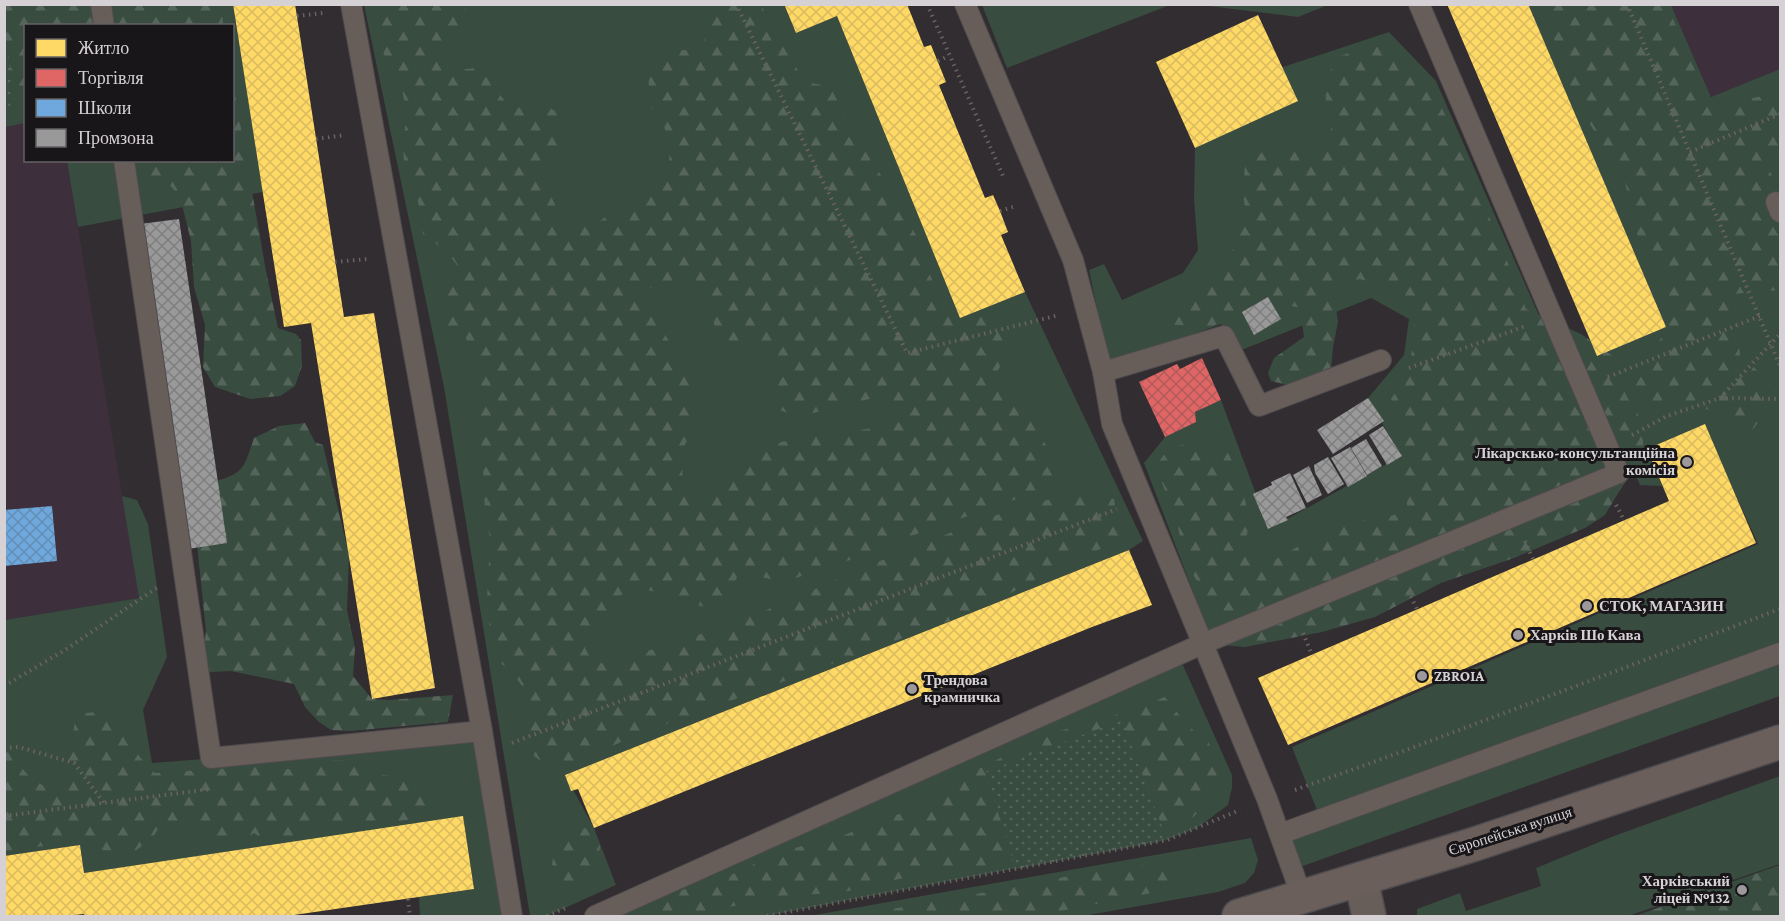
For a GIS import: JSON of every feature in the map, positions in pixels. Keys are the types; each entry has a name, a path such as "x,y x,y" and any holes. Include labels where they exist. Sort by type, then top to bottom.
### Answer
{"main road":[{"name":"Європейська вулиця","path":"1239,916 1472,845 1780,742"}],"street":[{"path":"1360,879 1369,916"}],"lane":[{"path":"101,4 104,24"},
{"path":"351,4 482,732 512,916"},
{"path":"965,4 1073,260 1102,372 1112,424 1219,681 1280,834 1302,897"},
{"path":"596,916 1202,644 1619,473 1419,4"},
{"path":"124,162 211,758 482,732"},
{"path":"1102,372 1224,336 1259,406 1381,360"},
{"path":"1280,834 1780,653"}],"path":[{"path":"736,4 907,352 1086,309"},
{"path":"927,4 1006,184"},
{"path":"1627,4 1780,366"},
{"path":"938,61 949,56"},
{"path":"1690,152 1780,114"},
{"path":"1000,211 1016,206 1021,216"},
{"path":"1606,378 1760,316"},
{"path":"1720,398 1780,334"},
{"path":"1630,436 1667,416 1720,398 1780,399"},
{"path":"1612,497 1624,520"},
{"path":"485,753 1143,499"},
{"path":"1523,537 1533,559"},
{"path":"4,686 65,650 184,570"},
{"path":"1406,587 1417,609"},
{"path":"1293,636 1302,632 1312,655"},
{"path":"4,748 19,747 74,763 104,803"},
{"path":"4,816 220,788"},
{"path":"408,899 410,916"}],"shaded area":[{"path":"1671,5 1780,5 1780,69 1711,97"},
{"path":"24,123 24,162 67,162 139,598 5,620 4,127"}],"green space":[{"path":"4,5 222,5 223,24 24,24 24,99 5,89"},
{"path":"5,5 233,5 263,192 78,227 67,162 234,162 234,24 24,24 24,123 5,127"},
{"path":"364,5 784,5 796,33 837,16 960,318 1025,292 1143,541 1129,550 565,775 594,828 616,885 547,916 530,916 444,387"},
{"path":"384,5 466,5 463,21 444,57 447,62 459,69 479,67 511,109 543,104 564,116 563,140 549,159 546,185 566,226 598,222 668,176 670,149 664,126 648,103 649,74 662,54 685,50 704,41 711,19 709,5 762,5 803,82 830,86 848,122 917,237 939,300 968,315 1004,319 1005,357 988,389 994,387 1023,404 1058,471 1056,487 888,544 794,579 783,581 738,575 724,606 706,607 678,601 658,592 640,589 618,596 592,629 585,648 594,665 717,629 993,516 1078,491 1114,499 1121,541 1072,560 977,611 636,735 580,759 558,765 537,759 523,726 526,691 509,669 493,658 487,600 490,538 485,513 483,470 471,447 481,411 474,352 461,330 445,325 441,299 444,288 457,265 446,251 423,234 418,202 404,164 403,141 407,114 401,85 385,60 379,32","holes":["663,282 695,283 709,302 717,331 726,339 754,345 767,355 778,382 780,410 797,417 873,398 877,390 896,415 906,420 886,426 781,442 746,461 737,474 717,488 698,492 683,482 681,451 690,436 695,416 690,382 679,358 644,299 644,291"]},
{"path":"982,5 1170,5 1007,68"},
{"path":"1200,5 1328,5 1298,17"},
{"path":"1528,5 1671,5 1711,97 1780,69 1780,648 1319,815 1292,747 1758,544 1704,425 1647,449 1662,486 1640,485 1586,360 1665,327"},
{"path":"1541,5 1667,5 1709,103 1730,102 1780,93 1780,160 1768,166 1780,195 1780,290 1733,294 1740,355 1768,380 1770,407 1753,429 1730,423 1715,410 1650,403 1626,381 1660,340 1666,327 1665,274 1638,237 1624,178 1574,99"},
{"path":"5,32 15,105 4,106"},
{"path":"1389,32 1436,81 1608,473 1210,636 1144,463 1165,437 1195,422 1195,412 1221,400 1269,529 1401,456 1368,398 1404,355 1409,319 1371,298 1239,351 1221,324 1139,354 1108,361 1089,270 1104,264 1122,300 1183,273 1198,250 1194,200 1195,148 1283,67"},
{"path":"1364,47 1381,47 1399,55 1419,73 1436,94 1526,309 1581,334 1614,357 1616,374 1643,422 1643,459 1623,485 1605,515 1585,528 1514,558 1441,583 1375,617 1322,632 1245,647 1222,645 1216,613 1183,553 1174,506 1159,474 1158,462 1168,451 1181,445 1189,445 1228,453 1239,475 1250,521 1244,547 1255,565 1264,566 1311,539 1345,523 1383,518 1407,511 1407,497 1399,478 1402,469 1402,449 1391,399 1406,377 1415,338 1414,319 1407,305 1384,287 1360,279 1345,282 1335,300 1338,322 1331,370 1311,375 1292,386 1271,381 1268,373 1274,358 1304,337 1300,308 1283,304 1250,304 1210,328 1169,324 1183,302 1236,246 1246,216 1243,193 1245,164 1264,151 1328,149 1331,121 1325,87 1330,71 1341,56"},
{"path":"234,89 278,328 296,334 301,340 302,366 295,386 280,396 250,399 215,387 203,367 205,325 194,287 191,241 180,197 169,184 102,162 234,162"},
{"path":"305,423 315,442 323,445 349,555 347,610 355,648 353,676 372,699 453,695 448,722 350,731 331,730 319,722 305,707 294,684 231,671 210,672 204,647 206,631 196,535 212,482 231,476 242,468 254,438 279,426"},
{"path":"122,496 137,500 148,524 167,657 143,710 152,763 476,738 503,916 420,916 419,897 474,889 463,817 84,873 80,845 5,856 5,620 139,598"},
{"path":"1780,656 1780,696 1300,867 1293,845 1294,838"},
{"path":"1182,663 1232,775 1228,805 1197,828 1166,840 766,916 616,916"},
{"path":"1165,697 1186,724 1209,743 1217,770 1216,781 1208,803 1191,819 1170,825 1134,841 1032,856 976,868 949,867 844,892 777,897 685,916 633,915 687,888 716,882 782,851 839,837 933,801 962,777 1051,733 1105,719"},
{"path":"106,711 125,723 135,751 155,773 251,767 289,769 323,761 349,760 384,775 415,779 434,812 431,816 394,822 319,826 280,843 264,839 254,833 244,840 226,842 208,829 182,825 158,829 152,839 135,851 90,850 76,840 5,851 4,746 27,774 42,785 67,773 76,714"},
{"path":"1122,720 1167,840 1016,869 985,772"},
{"path":"1780,776 1780,864 1628,916 1417,916 1417,909 1460,893 1466,911 1541,886 1536,868 1614,836"},
{"path":"571,823 587,829 600,845 598,870 594,883 569,889 556,879 552,864 556,839"},
{"path":"1251,838 1258,860 1254,873 1245,883 1218,892 1083,916 809,916"},
{"path":"1132,863 1171,872 1164,887 1151,893 1036,916 852,916 1021,886"},
{"name":"Харківський ліцей №132","path":"1780,865 1780,916 1635,916"}],"building: Житло":[{"path":"233,4 295,4 344,317 374,313 435,688 372,699 311,323 284,327"},
{"path":"784,4 907,4 924,47 931,45 946,82 939,85 985,198 993,195 1000,211 1008,232 1001,235 1025,292 960,318 837,16 796,33"},
{"path":"1447,4 1528,4 1666,327 1597,356"},
{"path":"1258,15 1298,101 1195,148 1156,62"},
{"path":"1705,424 1756,543 1288,745 1258,678 1669,501 1647,449"},
{"path":"1129,550 1152,605 1092,627 594,828 578,789 571,791 565,775"},
{"path":"463,816 474,889 287,916 85,916 84,914 4,916 4,856 80,845 84,873"}],"building: Торгівля":[{"path":"1202,358 1221,400 1195,412 1196,422 1165,437 1139,382 1177,364 1180,369"}],"building: Школи":[{"path":"52,506 57,561 4,566 4,510"}],"building: Промзона":[{"path":"179,219 227,543 188,549 140,224"},
{"path":"1268,297 1281,319 1254,335 1242,312"},
{"path":"1368,398 1384,421 1333,454 1317,430"},
{"path":"1383,426 1402,456 1387,465 1369,435"},
{"path":"1366,439 1382,466 1367,475 1351,448"},
{"path":"1350,447 1367,476 1348,487 1331,458"},
{"path":"1328,457 1344,484 1328,494 1315,473 1314,465"},
{"path":"1309,466 1322,495 1307,503 1293,475"},
{"path":"1290,473 1306,508 1268,529 1253,494"}],"place":[{"name":"Лікарскько-консультанційна комісія","path":"1687,462"},
{"name":"СТОК, МАГАЗИН","path":"1587,606"},
{"name":"Харків Шо Кава","path":"1518,635"},
{"name":"ZBROIA","path":"1422,676"},
{"name":"Трендова крамничка","path":"912,689"},
{"name":"Харківський ліцей №132","path":"1742,890"}]}
